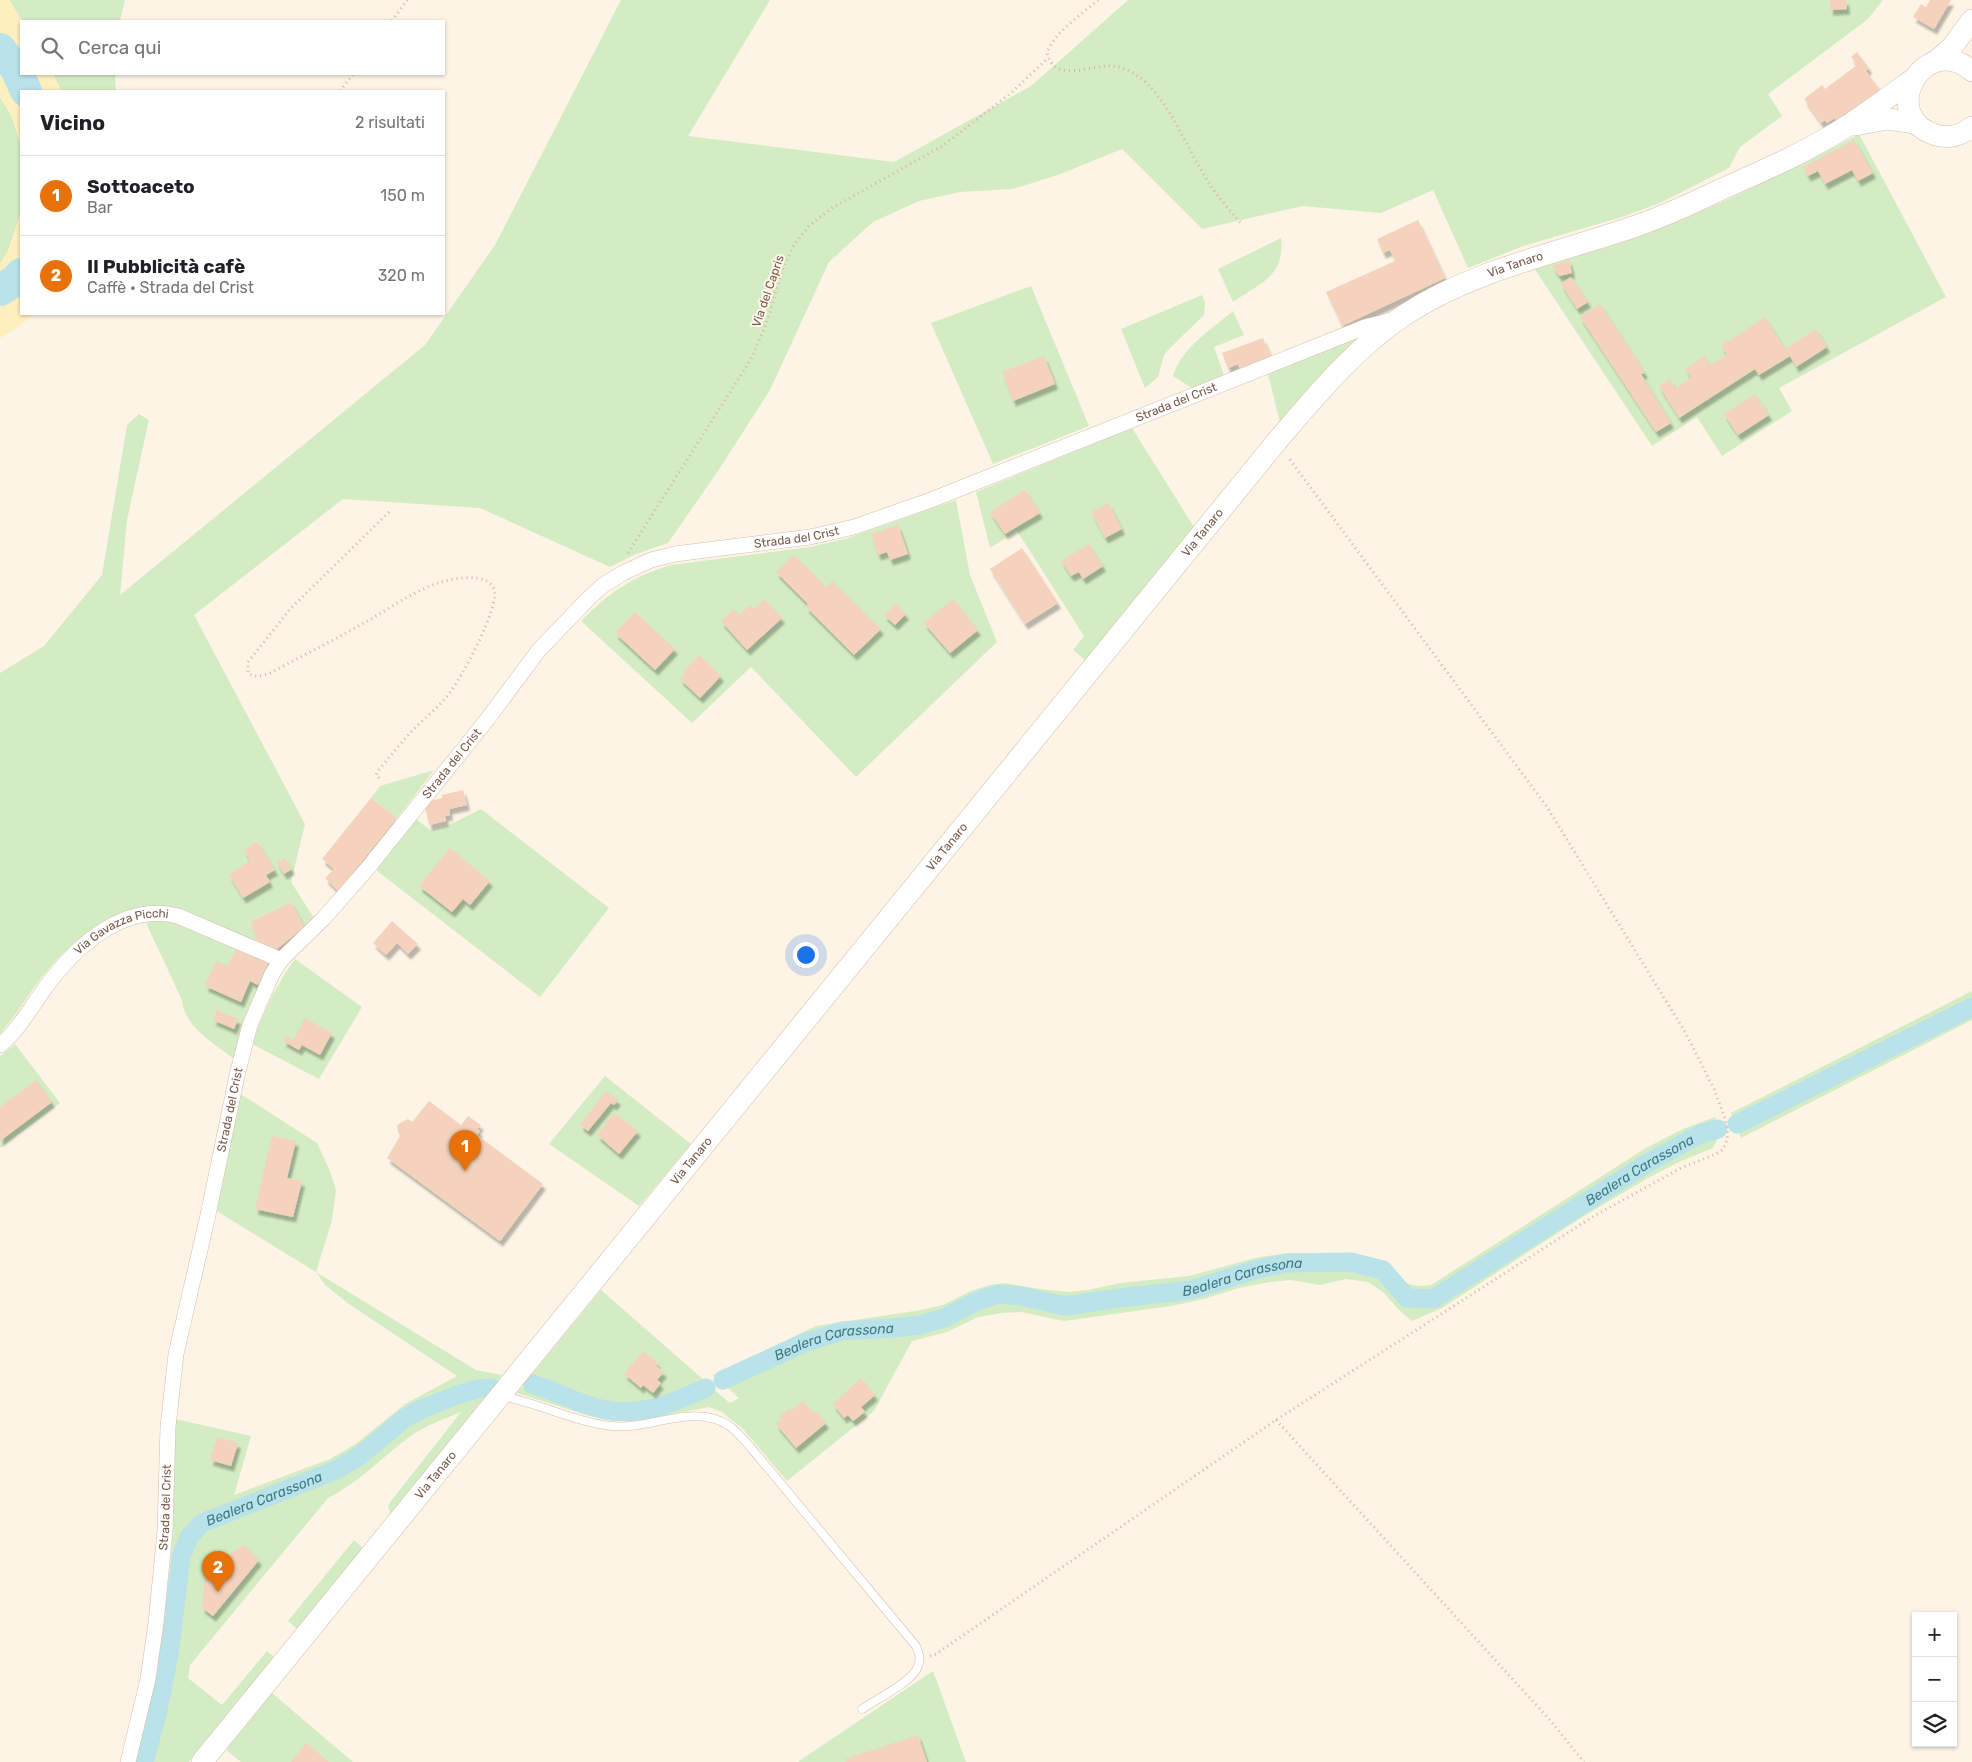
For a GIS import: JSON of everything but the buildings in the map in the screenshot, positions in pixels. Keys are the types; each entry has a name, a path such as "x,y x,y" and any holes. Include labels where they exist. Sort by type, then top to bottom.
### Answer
{"main road":[{"name":"Via Tanaro","path":"202,1762 1277,441 1350,361 1402,316 1438,296 1529,258 1639,225 1690,204 1760,173 1843,128 1912,80 1922,69 1935,62 1952,47 1972,20"},
{"path":"1972,36 1970,55 1972,70"},
{"path":"1935,62 1950,60 1972,70"},
{"path":"1912,80 1908,95 1909,110 1916,123 1928,132 1942,137 1957,135 1972,128"},
{"name":"Via Tanaro","path":"1843,128 1874,120 1901,119 1916,123"}],"street":[{"name":"Strada del Crist","path":"128,1762 148,1679 156,1623 165,1531 168,1427 172,1378 179,1337 208,1215 245,1040 256,1011 281,960 324,918 361,876 472,740 554,633 592,595 613,579 641,564 663,556 810,537 854,527 931,500 1365,327 1402,316"},
{"name":"Via Gavazza Picchi","path":"0,1045 16,1029 44,989 66,963 108,927 129,919 150,913 178,916 281,960"}],"lane":[{"path":"500,1396 525,1400 589,1422 612,1426 640,1426 701,1416 719,1420 729,1425 752,1449 910,1636 916,1646 920,1656 918,1667 912,1675 862,1709"}],"path":[{"path":"393,20 407,0"},
{"name":"Via del Capris","path":"613,579 642,529 751,359 767,322 783,268 794,245 810,226 832,208 944,145 1011,93 1048,58 1047,52 1050,46 1066,28 1098,0"},
{"path":"1048,58 1052,65 1060,70 1071,71 1107,66 1120,67 1134,73 1146,82 1162,102 1209,184 1242,225"},
{"path":"341,90 352,75"},
{"path":"920,1656 927,1657 936,1654 1276,1420 1594,1216 1680,1168 1716,1154 1722,1150 1728,1134 1726,1121 1714,1089 1686,1032 1548,807 1277,441"},
{"path":"379,778 376,777 378,771 410,734 447,696 459,680 493,606 495,591 490,584 476,578 442,582 417,592 324,645 270,673 252,676 248,672 247,667 248,662 291,608 389,512"},
{"path":"1276,1420 1549,1719 1584,1762"}],"green space":[{"path":"9,0 125,0 120,20 21,20"},
{"path":"621,0 770,0 688,136 894,162 1031,86 1128,0 1883,0 1868,19 1768,94 1782,116 1740,147 1729,168 1660,203 1622,217 1523,246 1468,268 1433,190 1381,213 1303,206 1202,229 1122,149 1058,175 1013,189 960,192 919,201 873,222 829,262 770,390 718,471 668,543 636,554 610,567 480,508 343,499 194,615 305,824 291,882 314,918 304,927 291,902 250,922 260,947 158,907 124,912 92,929 64,952 41,978 0,1034 0,673 44,646 102,575 127,425 139,414 149,420 127,520 120,595 425,345 495,245"},
{"path":"53,75 115,75 116,90 61,90"},
{"path":"0,97 12,117 20,143 20,215 8,251 0,264"},
{"path":"1859,134 1946,297 1779,388 1792,411 1722,456 1697,417 1652,446 1534,268 1630,240 1686,218 1762,184"},
{"path":"1281,238 1279,262 1275,270 1262,283 1233,302 1218,269"},
{"path":"1031,286 1089,426 993,464 931,323"},
{"path":"1202,295 1205,303 1204,315 1164,355 1158,377 1145,388 1121,329"},
{"path":"1233,311 1244,335 1214,347 1224,375 1192,388 1173,376 1183,356 1190,348"},
{"path":"1366,334 1280,422 1268,374"},
{"path":"1132,428 1194,527 1085,660 1073,650 1084,636 1017,531 990,548 976,492"},
{"path":"956,500 970,575 997,642 856,777 751,667 692,723 581,621 612,594 633,580 671,565 810,547 848,538"},
{"path":"434,770 397,818 371,798 380,786"},
{"path":"481,809 609,908 540,997 376,870 416,819 430,830 447,826"},
{"path":"156,920 173,921 270,960 246,1014 234,1059 194,1027 188,1018 182,1000 146,923"},
{"path":"295,959 362,1007 319,1079 252,1044 271,1000"},
{"path":"1972,991 1972,1020 1741,1138 1731,1113"},
{"path":"15,1044 60,1103 0,1148 0,1056"},
{"path":"605,1076 691,1144 639,1206 549,1144"},
{"path":"239,1093 317,1143 330,1171 336,1190 332,1220 316,1272 215,1210"},
{"path":"1715,1117 1719,1136 1713,1148 1679,1162 1648,1178 1584,1216 1442,1308 1412,1321 1384,1293 1368,1282 1346,1279 1320,1285 1291,1280 1239,1288 1204,1299 1171,1306 1064,1321 1021,1312 1002,1313 978,1317 947,1332 912,1341 874,1411 787,1481 743,1429 722,1412 709,1407 636,1421 612,1421 586,1415 517,1393 521,1388 530,1389 587,1408 620,1414 652,1411 667,1407 713,1389 730,1403 739,1398 713,1375 816,1326 943,1305 971,1291 1004,1283 1069,1292 1088,1290 1120,1283 1189,1276 1255,1258 1287,1253 1361,1255 1383,1263 1401,1281 1419,1286 1431,1285 1646,1148 1683,1129"},
{"path":"316,1272 476,1370 502,1375 391,1514 388,1506 391,1501 461,1412 412,1435 361,1477 328,1498 190,1665 188,1678 222,1705 267,1651 274,1657 189,1762 136,1762 148,1708 167,1599 173,1528 175,1419 251,1436 234,1495 330,1459 357,1443 405,1404 457,1376 349,1304 325,1285"},
{"path":"601,1290 705,1381 677,1394 649,1402 621,1404 591,1399 529,1378"},
{"path":"354,1540 363,1548 297,1629 288,1621"},
{"path":"933,1671 966,1762 798,1762 802,1759"},
{"path":"272,1693 353,1762 241,1762 226,1750"}],"sand":[{"path":"0,0 9,0 21,20 20,75 53,75 60,90 20,90 20,143 12,117 0,97"},
{"path":"20,215 20,315 33,315 0,338 0,264 8,251"}],"waterway":[{"path":"0,49 16,69 26,90"},
{"path":"0,290 15,281 20,275"},
{"name":"Bealera Carassona","path":"1737,1124 1972,1007"},
{"name":"Bealera Carassona","path":"723,1380 804,1343 842,1331 920,1325 944,1318 977,1301 999,1294 1021,1296 1065,1306 1191,1290 1261,1268 1289,1263 1351,1262 1383,1270 1407,1298 1433,1299 1646,1164 1700,1134 1718,1129"},
{"name":"Bealera Carassona","path":"532,1384 597,1408 620,1412 658,1407 706,1388"},
{"name":"Bealera Carassona","path":"144,1762 157,1715 169,1655 181,1557 189,1537 202,1523 336,1470 361,1455 405,1418 422,1409 457,1395 477,1389 491,1388"}],"place":[{"name":"Sottoaceto","path":"465,1171"},
{"name":"Il Pubblicità cafè","path":"218,1592"}]}
